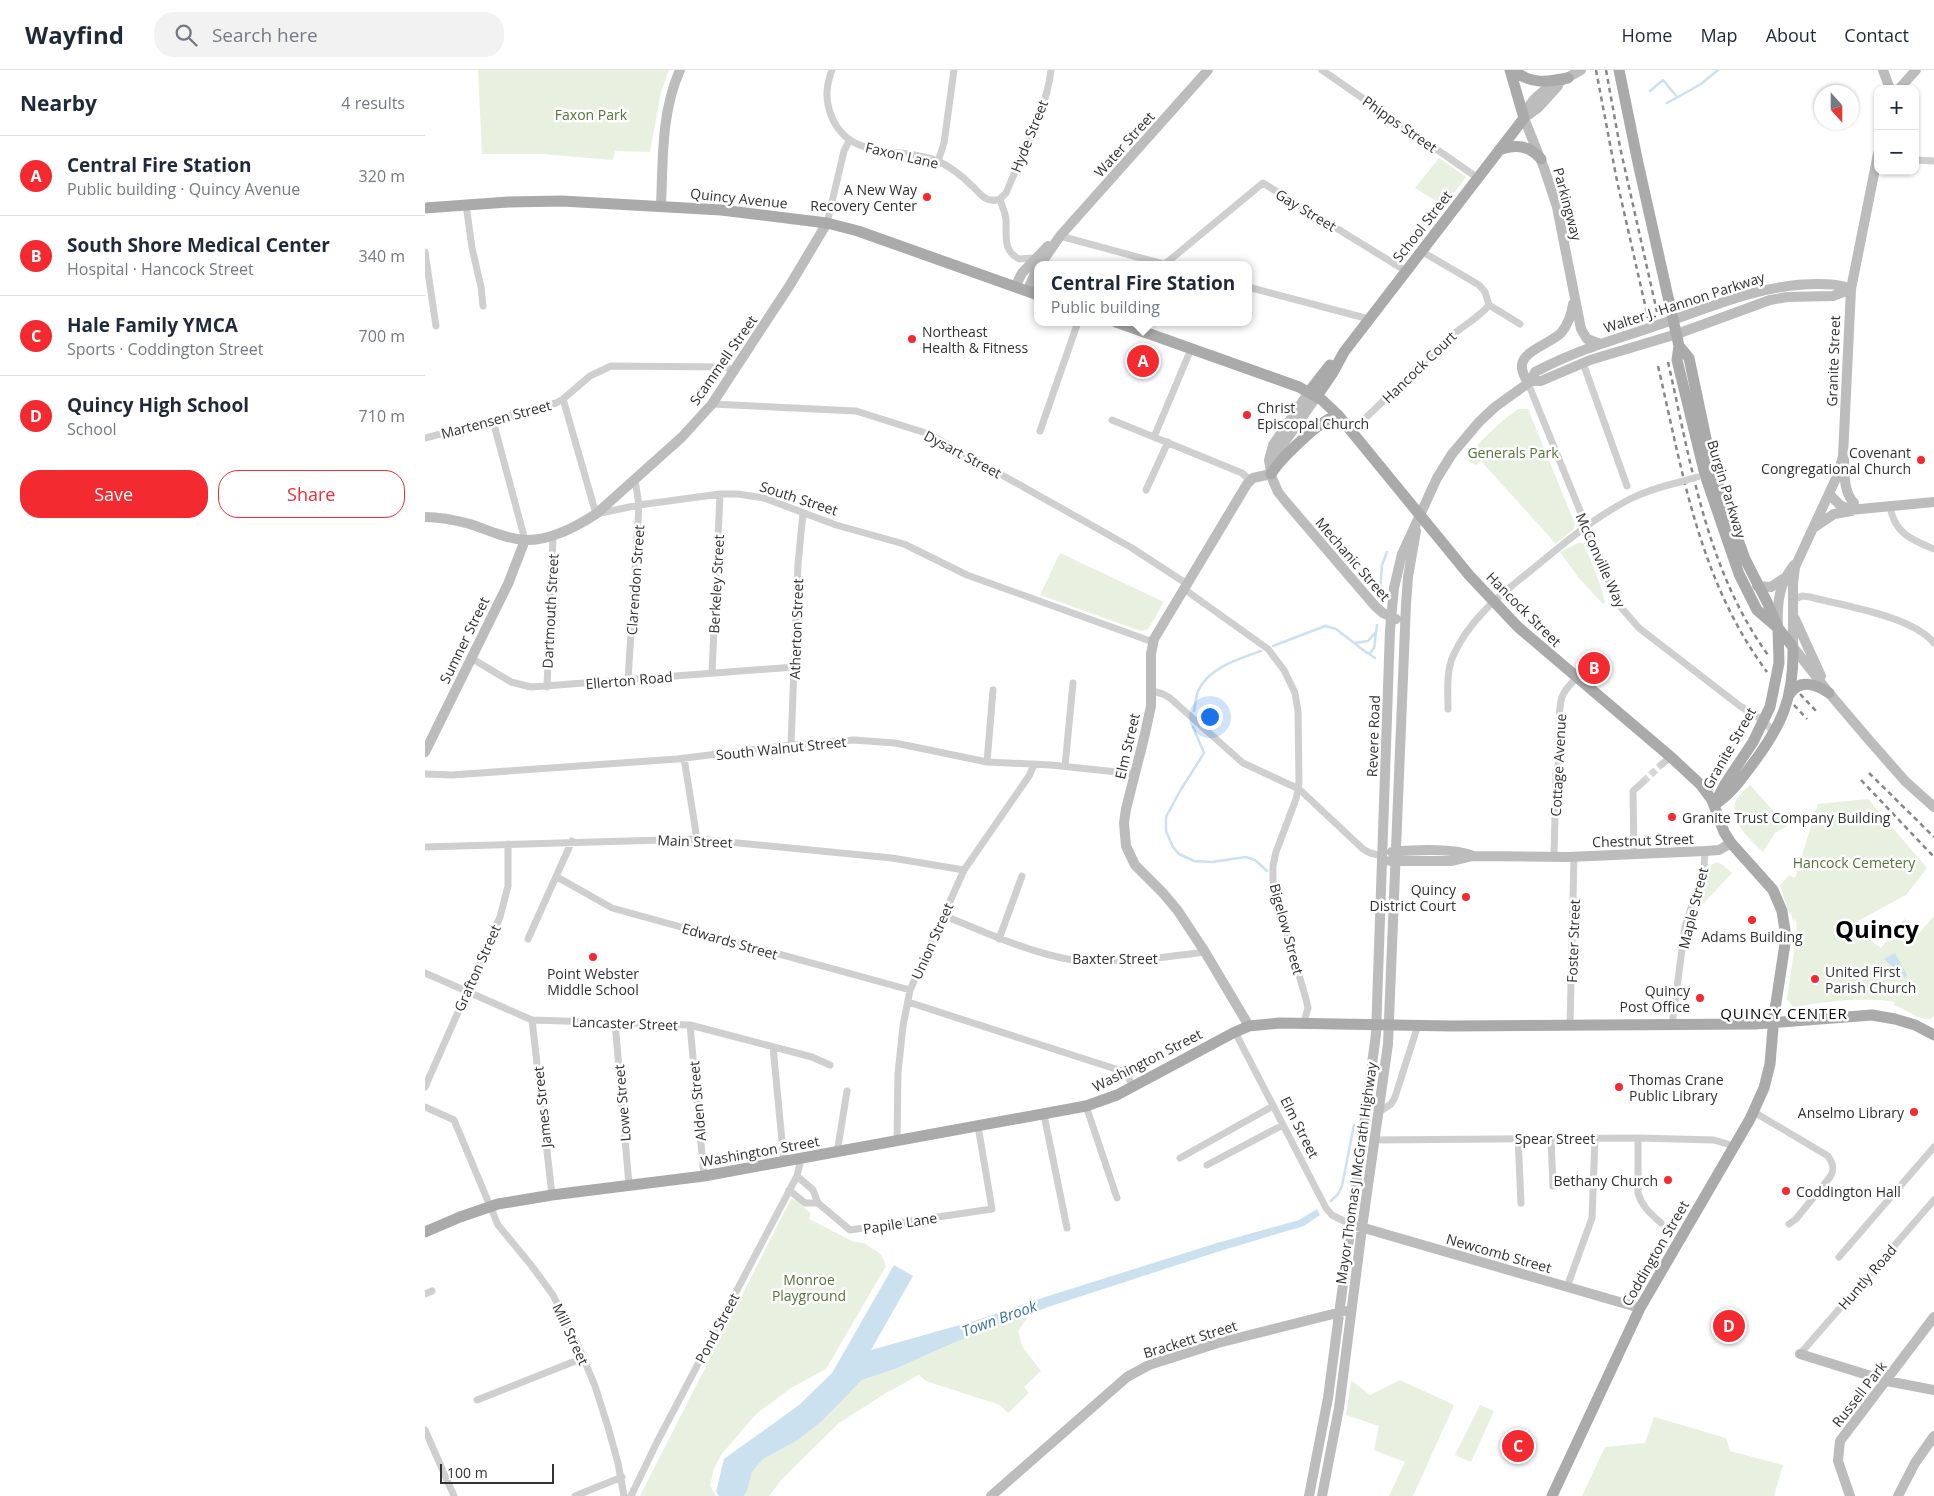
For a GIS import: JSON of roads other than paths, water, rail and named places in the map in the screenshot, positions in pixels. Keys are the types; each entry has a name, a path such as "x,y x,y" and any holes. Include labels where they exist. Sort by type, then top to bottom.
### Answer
{"main road":[{"path":"1510,70 1524,118"},
{"path":"1514,70 1523,77 1537,82 1568,78"},
{"name":"Burgin Parkway","path":"1619,70 1638,164 1674,320 1678,340 1677,360 1701,476 1745,587 1757,610 1778,628 1793,647"},
{"name":"School Street","path":"1313,394 1524,118"},
{"path":"1499,150 1521,146 1533,151 1541,159"},
{"name":"Quincy Avenue","path":"425,208 466,204 542,201 721,210 827,223 858,231 1033,293"},
{"path":"1126,326 1313,394"},
{"name":"Burgin Parkway","path":"1678,340 1689,358 1712,467 1745,559 1778,628"},
{"name":"Hancock Street","path":"1313,394 1338,415 1419,514 1493,601 1525,635 1667,760 1701,785 1714,805 1731,843 1773,890 1779,904 1787,937 1773,1023"},
{"path":"1271,474 1290,452 1323,423 1338,415"},
{"name":"Granite Street","path":"1714,805 1721,790 1764,722 1772,700 1777,673 1778,628"},
{"name":"Granite Street","path":"1714,805 1732,791 1774,733 1783,715 1789,695 1793,647"},
{"path":"1789,695 1794,688 1806,684 1819,687 1829,693"},
{"path":"1773,1023 1872,1015 1915,1025 1934,1035"},
{"name":"Washington Street","path":"425,1232 489,1206 552,1195 704,1176 1086,1106 1133,1086 1249,1026 1305,1022 1570,1026 1773,1023"},
{"name":"Coddington Street","path":"1553,1496 1640,1308 1754,1112 1764,1088 1770,1064 1773,1023"}],"street":[{"path":"661,206 666,116 671,94 680,70"},
{"name":"Faxon Lane","path":"832,70 827,86 828,108 837,127 849,141 863,147 938,162 953,170 984,197 994,200 1000,199"},
{"path":"938,162 943,143 954,70"},
{"name":"Hyde Street","path":"1000,199 1006,193 1040,113 1047,93 1051,70"},
{"name":"Water Street","path":"1039,261 1208,70"},
{"name":"Phipps Street","path":"1322,70 1478,178"},
{"name":"School Street","path":"1524,118 1528,107 1534,99 1544,91 1581,70"},
{"path":"1883,70 1889,85"},
{"path":"1900,85 1906,70"},
{"path":"1902,85 1916,70"},
{"name":"Parkingway","path":"1524,118 1541,159 1559,217 1579,323 1584,335 1598,344"},
{"path":"827,223 844,151 849,141"},
{"path":"1919,160 1934,161"},
{"name":"Granite Street","path":"1793,647 1793,578 1797,562 1829,494 1839,468 1843,450 1851,289 1874,174"},
{"name":"Gay Street","path":"1171,261 1263,183 1406,271"},
{"path":"1000,199 1006,218 1006,242 1010,252 1019,260 1034,262"},
{"path":"466,204 483,306"},
{"name":"Scammell Street","path":"596,514 693,426 712,404 790,285 827,223"},
{"path":"1060,236 1151,261"},
{"path":"1421,251 1479,285 1485,292 1489,305 1520,324"},
{"path":"425,252 436,326"},
{"name":"Water Street","path":"1015,287 1020,276 1034,265"},
{"name":"Walter J. Hannon Parkway","path":"1391,617 1400,561 1419,514 1437,478 1460,443 1489,412 1529,382 1535,372 1571,354 1598,344 1744,295 1773,288 1799,285 1826,284 1851,289"},
{"path":"1252,287 1369,319"},
{"name":"Walter J. Hannon Parkway","path":"1529,382 1541,381 1598,357 1648,343 1678,340 1770,300 1833,296 1851,289"},
{"name":"Parkingway","path":"1529,382 1522,370 1521,363 1524,357 1556,338 1562,332 1568,321 1574,301"},
{"name":"Hancock Court","path":"1352,431 1450,337 1461,327 1484,312 1489,305"},
{"path":"1040,431 1077,326"},
{"path":"1154,437 1191,349"},
{"path":"1583,363 1627,486"},
{"name":"Martensen Street","path":"425,438 544,407 563,399 590,376 601,369 611,366 725,367 735,370"},
{"name":"McConville Way","path":"1529,382 1585,526 1618,604 1628,618 1639,628 1740,706 1764,722 1774,733"},
{"path":"1112,420 1242,473 1250,480 1271,474 1282,446 1313,394"},
{"path":"563,399 596,514"},
{"name":"Dysart Street","path":"712,404 856,411 929,434 1132,548 1185,587"},
{"path":"493,421 525,540"},
{"path":"1146,490 1168,442"},
{"path":"1843,450 1847,490 1854,506"},
{"name":"Mechanic Street","path":"1271,474 1275,487 1286,502 1378,609 1396,620 1399,624 1404,661"},
{"path":"1448,709 1448,687 1452,658 1478,618 1493,601 1585,526 1645,492 1701,476"},
{"name":"Clarendon Street","path":"628,680 639,505 635,480"},
{"name":"Elm Street","path":"1249,1026 1205,952 1170,902 1135,865 1126,846 1124,823 1144,738 1152,691 1151,654 1153,642 1250,480"},
{"name":"South Street","path":"425,517 453,519 511,538 525,540 553,536 580,524 596,514 639,505 720,494 738,494 764,498 836,525 904,544 967,575 1153,642"},
{"name":"Berkeley Street","path":"711,673 720,494"},
{"path":"1829,494 1841,495 1854,506"},
{"path":"1812,528 1834,514 1854,506 1873,507 1934,502"},
{"path":"1890,505 1893,521 1902,532 1912,540 1934,549"},
{"name":"Atherton Street","path":"791,745 798,564 803,513"},
{"name":"Walter J. Hannon Parkway","path":"1404,645 1408,576 1419,514"},
{"name":"Dartmouth Street","path":"547,687 553,536"},
{"name":"Sumner Street","path":"425,752 508,584 525,540"},
{"name":"Granite Street","path":"1778,628 1780,588 1785,577 1797,562"},
{"path":"1757,586 1771,588 1785,577"},
{"name":"Bigelow Street","path":"1185,587 1268,649 1276,658 1293,687 1297,705 1299,789 1273,866 1273,881 1279,910 1306,999 1305,1022"},
{"path":"1793,600 1799,597 1810,597 1892,618 1918,629 1934,643"},
{"path":"1793,613 1829,693"},
{"name":"Revere Road","path":"1382,856 1391,617"},
{"name":"Revere Road","path":"1397,857 1404,645"},
{"name":"Burgin Parkway","path":"1793,647 1829,693 1897,771 1934,807"},
{"name":"Ellerton Road","path":"471,658 520,686 547,687 795,667"},
{"name":"Cottage Avenue","path":"1554,856 1556,773 1559,762 1561,699 1576,678"},
{"path":"1065,766 1073,683"},
{"path":"987,762 993,690"},
{"path":"1152,691 1170,698 1243,763 1299,789 1363,849 1382,856"},
{"name":"South Walnut Street","path":"425,774 452,775 684,758 838,740 878,740 987,762 1065,766 1136,774"},
{"path":"684,758 697,839"},
{"name":"Union Street","path":"897,1141 899,1073 903,1026 910,990 964,870 1029,776 1034,764"},
{"path":"1634,854 1633,791 1643,782"},
{"name":"Main Street","path":"425,847 571,841 697,839 892,858 964,870"},
{"path":"527,940 557,877 571,841"},
{"name":"Chestnut Street","path":"1382,856 1397,857 1452,851 1463,852 1473,856 1634,854 1719,850 1731,843"},
{"name":"Grafton Street","path":"425,1087 501,917 508,886 508,844"},
{"name":"Maple Street","path":"1672,1025 1685,927 1704,867 1705,851"},
{"name":"Mayor Thomas J McGrath Highway","path":"1309,1496 1326,1412 1377,1024 1382,856"},
{"name":"Foster Street","path":"1570,1026 1574,856"},
{"name":"Mayor Thomas J McGrath Highway","path":"1322,1496 1339,1408 1379,1112 1389,1024 1397,857"},
{"path":"999,939 1022,876"},
{"name":"Edwards Street","path":"557,877 612,908 910,990"},
{"name":"Baxter Street","path":"943,914 999,939 1027,949 1068,959 1123,961 1155,959 1205,952"},
{"name":"Lancaster Street","path":"425,974 532,1020 690,1026 812,1057 830,1065"},
{"path":"908,1002 1125,1072 1133,1086"},
{"name":"James Street","path":"532,1020 552,1195"},
{"name":"Lowe Street","path":"615,1022 629,1185"},
{"path":"1379,1112 1391,1104 1395,1097 1418,1025"},
{"name":"Alden Street","path":"690,1026 704,1176"},
{"name":"Elm Street","path":"1235,1032 1326,1208 1332,1215 1350,1224"},
{"path":"773,1047 784,1162"},
{"path":"837,1153 847,1091"},
{"path":"1086,1106 1117,1198"},
{"path":"1180,1158 1273,1106"},
{"name":"Mill Street","path":"425,1108 454,1120 489,1206 500,1227 531,1264 553,1295 583,1358 609,1428 621,1477"},
{"path":"1754,1112 1827,1156 1834,1166 1830,1177 1796,1219 1789,1224"},
{"path":"1044,1115 1067,1228"},
{"path":"1207,1165 1283,1125"},
{"name":"Papile Lane","path":"797,1176 813,1190 817,1203 850,1230 992,1209 978,1126"},
{"path":"1518,1138 1521,1203"},
{"path":"1551,1138 1553,1186"},
{"path":"1567,1287 1593,1218 1595,1138"},
{"path":"1638,1138 1638,1193 1645,1209 1661,1223"},
{"name":"Spear Street","path":"1375,1140 1638,1138 1714,1140 1734,1146"},
{"path":"1839,1256 1934,1147"},
{"name":"Pond Street","path":"631,1496 657,1442 797,1176 801,1159"},
{"name":"Papile Lane","path":"789,1190 805,1203 817,1203"},
{"name":"Huntly Road","path":"1800,1354 1934,1200"},
{"name":"Newcomb Street","path":"1350,1224 1640,1308"},
{"name":"Brackett Street","path":"991,1496 1137,1370 1218,1343 1339,1311 1351,1311"},
{"name":"Russell Park","path":"1851,1496 1838,1461 1840,1441 1934,1318"},
{"path":"1800,1354 1887,1381 1934,1390"},
{"path":"477,1400 583,1358"},
{"path":"425,1430 454,1496"},
{"path":"1898,1496 1915,1463 1934,1436"},
{"path":"575,1496 621,1477 624,1496"}],"water":[{"path":"1895,953 1907,975 1905,978 1884,959"},
{"path":"1317,1209 1320,1215 1304,1226 1220,1251 1048,1307 953,1343 895,1369 862,1380 822,1421 798,1440 763,1459 752,1472 744,1496 719,1496 716,1492 724,1459 799,1405 832,1373 894,1265 913,1276 871,1350 974,1321 1217,1243 1299,1220"}],"waterway":[{"name":"Town Brook","path":"1667,103 1701,84 1718,70"},
{"path":"1650,91 1663,80 1677,97"},
{"name":"Town Brook","path":"1380,593 1382,565 1387,552"},
{"name":"Town Brook","path":"1273,646 1325,626 1336,629 1367,653 1370,653 1374,648 1377,625"},
{"path":"1355,643 1368,641 1375,633"},
{"name":"Town Brook","path":"1194,711 1198,691 1209,676 1225,665 1261,651"},
{"name":"Town Brook","path":"1368,653 1375,658"},
{"name":"Town Brook","path":"1193,727 1204,753 1166,817 1166,831 1173,847 1179,854 1194,861 1212,862 1246,857 1255,860 1267,871"},
{"name":"Town Brook","path":"1331,1201 1338,1194 1342,1186 1354,1125"}],"tunnel":[{"path":"1643,782 1662,764"}],"railway":[{"path":"1596,70 1617,181 1648,318"},
{"path":"1606,70 1620,147 1657,312"},
{"path":"1668,362 1693,476 1715,551 1729,587 1747,622 1768,655"},
{"path":"1658,366 1696,525 1709,563 1725,601 1744,637 1767,672"},
{"path":"1800,694 1816,711"},
{"path":"1794,705 1807,719"},
{"path":"1869,773 1934,837"},
{"path":"1861,780 1934,857"}],"place":[{"name":"A New Way Recovery Center","path":"927,197"},
{"name":"Northeast Health & Fitness","path":"912,339"},
{"name":"Central Fire Station","path":"1143,361"},
{"name":"Christ Episcopal Church","path":"1247,415"},
{"name":"Covenant Congregational Church","path":"1921,460"},
{"name":"South Shore Medical Center","path":"1594,668"},
{"name":"Granite Trust Company Building","path":"1672,817"},
{"name":"Quincy District Court","path":"1466,897"},
{"name":"Adams Building","path":"1752,920"},
{"name":"Point Webster Middle School","path":"593,957"},
{"name":"United First Parish Church","path":"1815,979"},
{"name":"Quincy Post Office","path":"1700,998"},
{"name":"Thomas Crane Public Library","path":"1619,1087"},
{"name":"Anselmo Library","path":"1914,1112"},
{"name":"Bethany Church","path":"1668,1180"},
{"name":"Coddington Hall","path":"1786,1191"},
{"name":"Quincy High School","path":"1729,1326"},
{"name":"Hale Family YMCA","path":"1518,1446"}],"district":[{"name":"Quincy","path":"1877,928"},
{"name":"QUINCY CENTER","path":"1784,1013"}],"park label":[{"name":"Faxon Park","path":"591,114"},
{"name":"Generals Park","path":"1513,452"},
{"name":"Hancock Cemetery","path":"1854,862"},
{"name":"Monroe Playground","path":"809,1288"}]}
